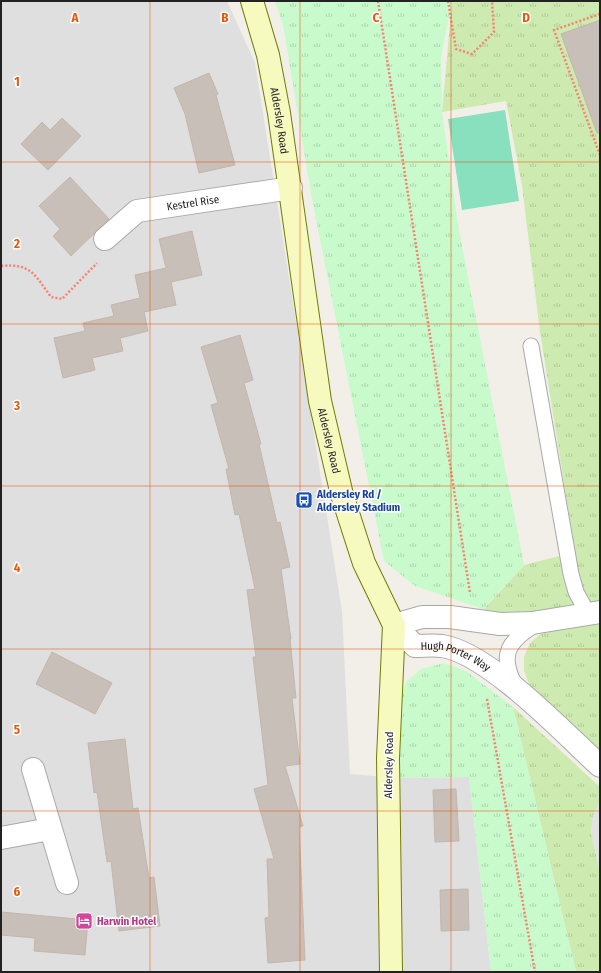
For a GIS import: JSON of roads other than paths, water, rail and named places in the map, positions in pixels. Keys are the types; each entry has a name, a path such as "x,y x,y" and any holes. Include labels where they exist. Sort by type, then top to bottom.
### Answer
{"street":[{"name":"Aldersley Road","path":"252,1 268,54 291,188 320,401 342,495 364,563 394,625 388,758 391,972"},
{"name":"Kestrel Rise","path":"105,239 137,211 291,188"},
{"path":"394,625 422,617 474,620 500,624 538,622 594,613"},
{"name":"Hugh Porter Way","path":"394,625 415,646 443,646 480,662 519,691 600,766"},
{"path":"33,769 67,883"},
{"path":"1,838 50,829"}],"lane":[{"path":"531,346 571,574 576,592 594,613"},
{"path":"519,691 507,670 506,658 512,644 520,633 538,622"}],"place":[{"name":"Aldersley Rd / Aldersley Stadium","path":"304,500"},
{"name":"Harwin Hotel","path":"84,921"}]}
